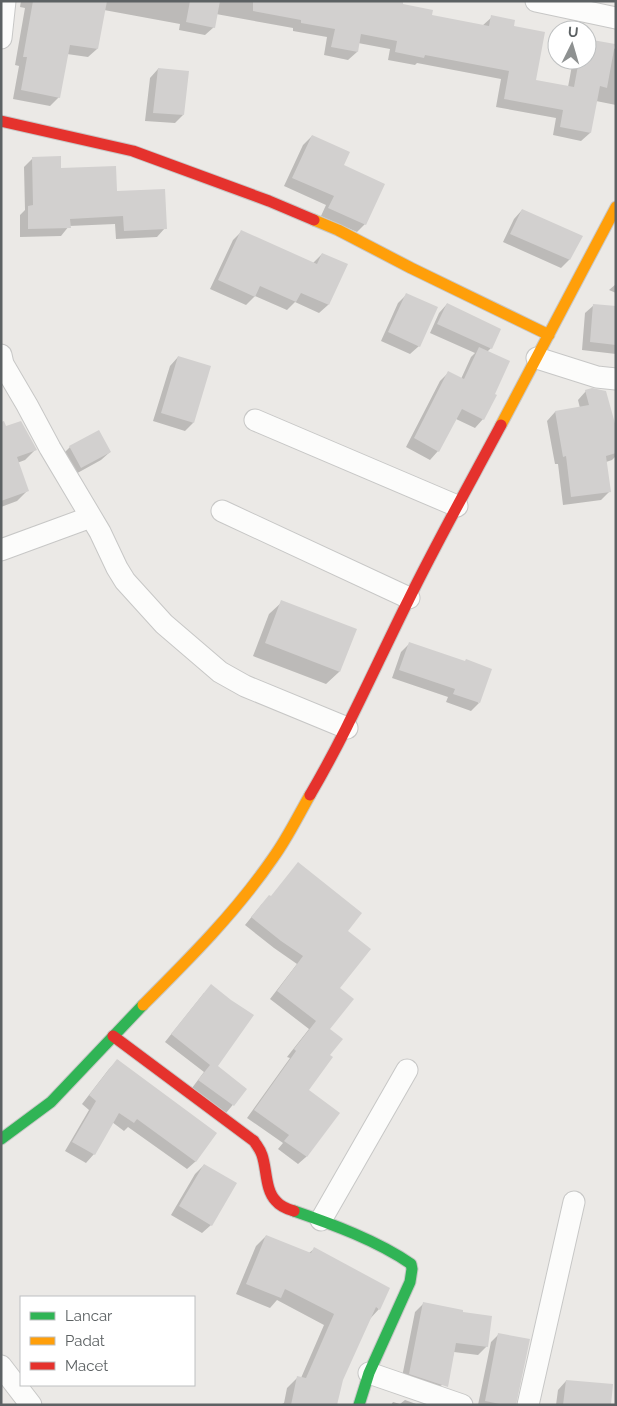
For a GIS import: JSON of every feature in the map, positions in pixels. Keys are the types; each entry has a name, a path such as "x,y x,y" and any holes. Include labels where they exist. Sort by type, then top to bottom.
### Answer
{"street":[{"path":"1,38 5,1"},
{"path":"536,1 596,7 616,18"},
{"path":"1,121 133,151 269,201 338,230 410,268 548,335"},
{"path":"1,1139 51,1102 199,949 269,864 347,728 409,598 616,208"},
{"path":"1,355 3,364 50,448 92,517 117,568 164,624 220,672 245,686 347,728"},
{"path":"537,358 597,377 616,379"},
{"path":"255,420 457,506"},
{"path":"222,511 409,598"},
{"path":"1,550 92,517"},
{"path":"113,1036 254,1141 263,1157 268,1183 276,1202 285,1208 321,1220 394,1252 409,1261 412,1266 410,1282 369,1373 359,1405"},
{"path":"321,1220 407,1070"},
{"path":"528,1405 574,1202"},
{"path":"1,1366 31,1405"},
{"path":"369,1373 462,1405"}],"building":[{"path":"33,1 107,1 98,49 70,45 60,98 21,90 27,57 23,57"},
{"path":"190,1 220,1 215,28 186,22"},
{"path":"253,1 403,1 403,4 433,10 432,15 489,26 491,15 515,20 514,26 545,32 536,80 574,87 577,70 597,70 597,41 615,44 607,88 600,86 591,133 560,127 563,110 504,99 509,71 425,55 424,58 395,52 397,41 361,34 358,52 331,47 335,29 301,23 301,20 253,11"},
{"path":"158,68 189,71 184,115 153,113"},
{"path":"312,135 350,152 344,165 385,184 366,225 328,208 334,196 292,178"},
{"path":"61,156 61,168 116,166 117,191 165,189 167,229 124,231 123,216 70,219 71,228 28,229 28,206 33,205 32,157"},
{"path":"522,209 583,236 570,260 510,234"},
{"path":"241,230 317,264 322,253 348,264 329,305 301,293 296,302 260,286 255,297 218,280"},
{"path":"406,293 438,307 420,347 388,332"},
{"path":"447,303 501,329 492,349 437,324"},
{"path":"593,304 616,306 616,345 590,342"},
{"path":"479,347 510,361 495,394 497,395 484,420 462,409 439,452 414,438 448,371 464,379"},
{"path":"178,356 211,366 194,423 161,413"},
{"path":"592,388 606,391 616,427 616,453 606,456 611,492 571,497 566,456 563,457 555,411 589,405 585,390"},
{"path":"4,421 6,426 21,421 37,450 17,457 29,491 1,501 1,422"},
{"path":"99,430 111,452 81,468 69,446"},
{"path":"281,600 357,629 340,672 265,643"},
{"path":"409,642 492,669 480,703 453,694 455,689 399,670"},
{"path":"298,862 362,913 348,931 371,949 340,988 354,999 330,1029 343,1039 330,1055 333,1057 309,1090 340,1113 307,1157 284,1141 289,1135 254,1110 296,1051 294,1049 316,1021 277,991 303,956 251,917 269,895 271,896"},
{"path":"211,984 254,1015 218,1066 247,1089 234,1106 198,1080 210,1065 171,1034"},
{"path":"117,1059 217,1133 196,1162 137,1119 134,1123 119,1113 95,1155 72,1142 96,1101 89,1095"},
{"path":"204,1164 237,1183 212,1226 179,1206"},
{"path":"266,1235 311,1253 314,1247 390,1288 380,1310 376,1307 343,1380 337,1405 291,1405 297,1376 306,1378 334,1314 285,1289 281,1298 246,1284"},
{"path":"423,1302 463,1310 463,1312 492,1316 488,1347 456,1343 448,1387 409,1374"},
{"path":"498,1333 530,1339 516,1405 485,1401"},
{"path":"566,1380 613,1384 611,1405 563,1405"}],"traffic: fast":[{"path":"1,1139 51,1102 143,1005"},
{"path":"294,1211 339,1227 384,1248 411,1264 410,1282 369,1373 359,1405"}],"traffic: slow":[{"path":"501,425 616,207"},
{"path":"314,220 338,230 549,335"},
{"path":"143,1005 195,953 244,897 278,851 310,795"}],"traffic: jam":[{"path":"1,121 133,151 269,201 314,220"},
{"path":"310,795 349,723 431,555 501,425"},
{"path":"113,1036 254,1141 264,1161 272,1196 282,1206 294,1211"}]}
